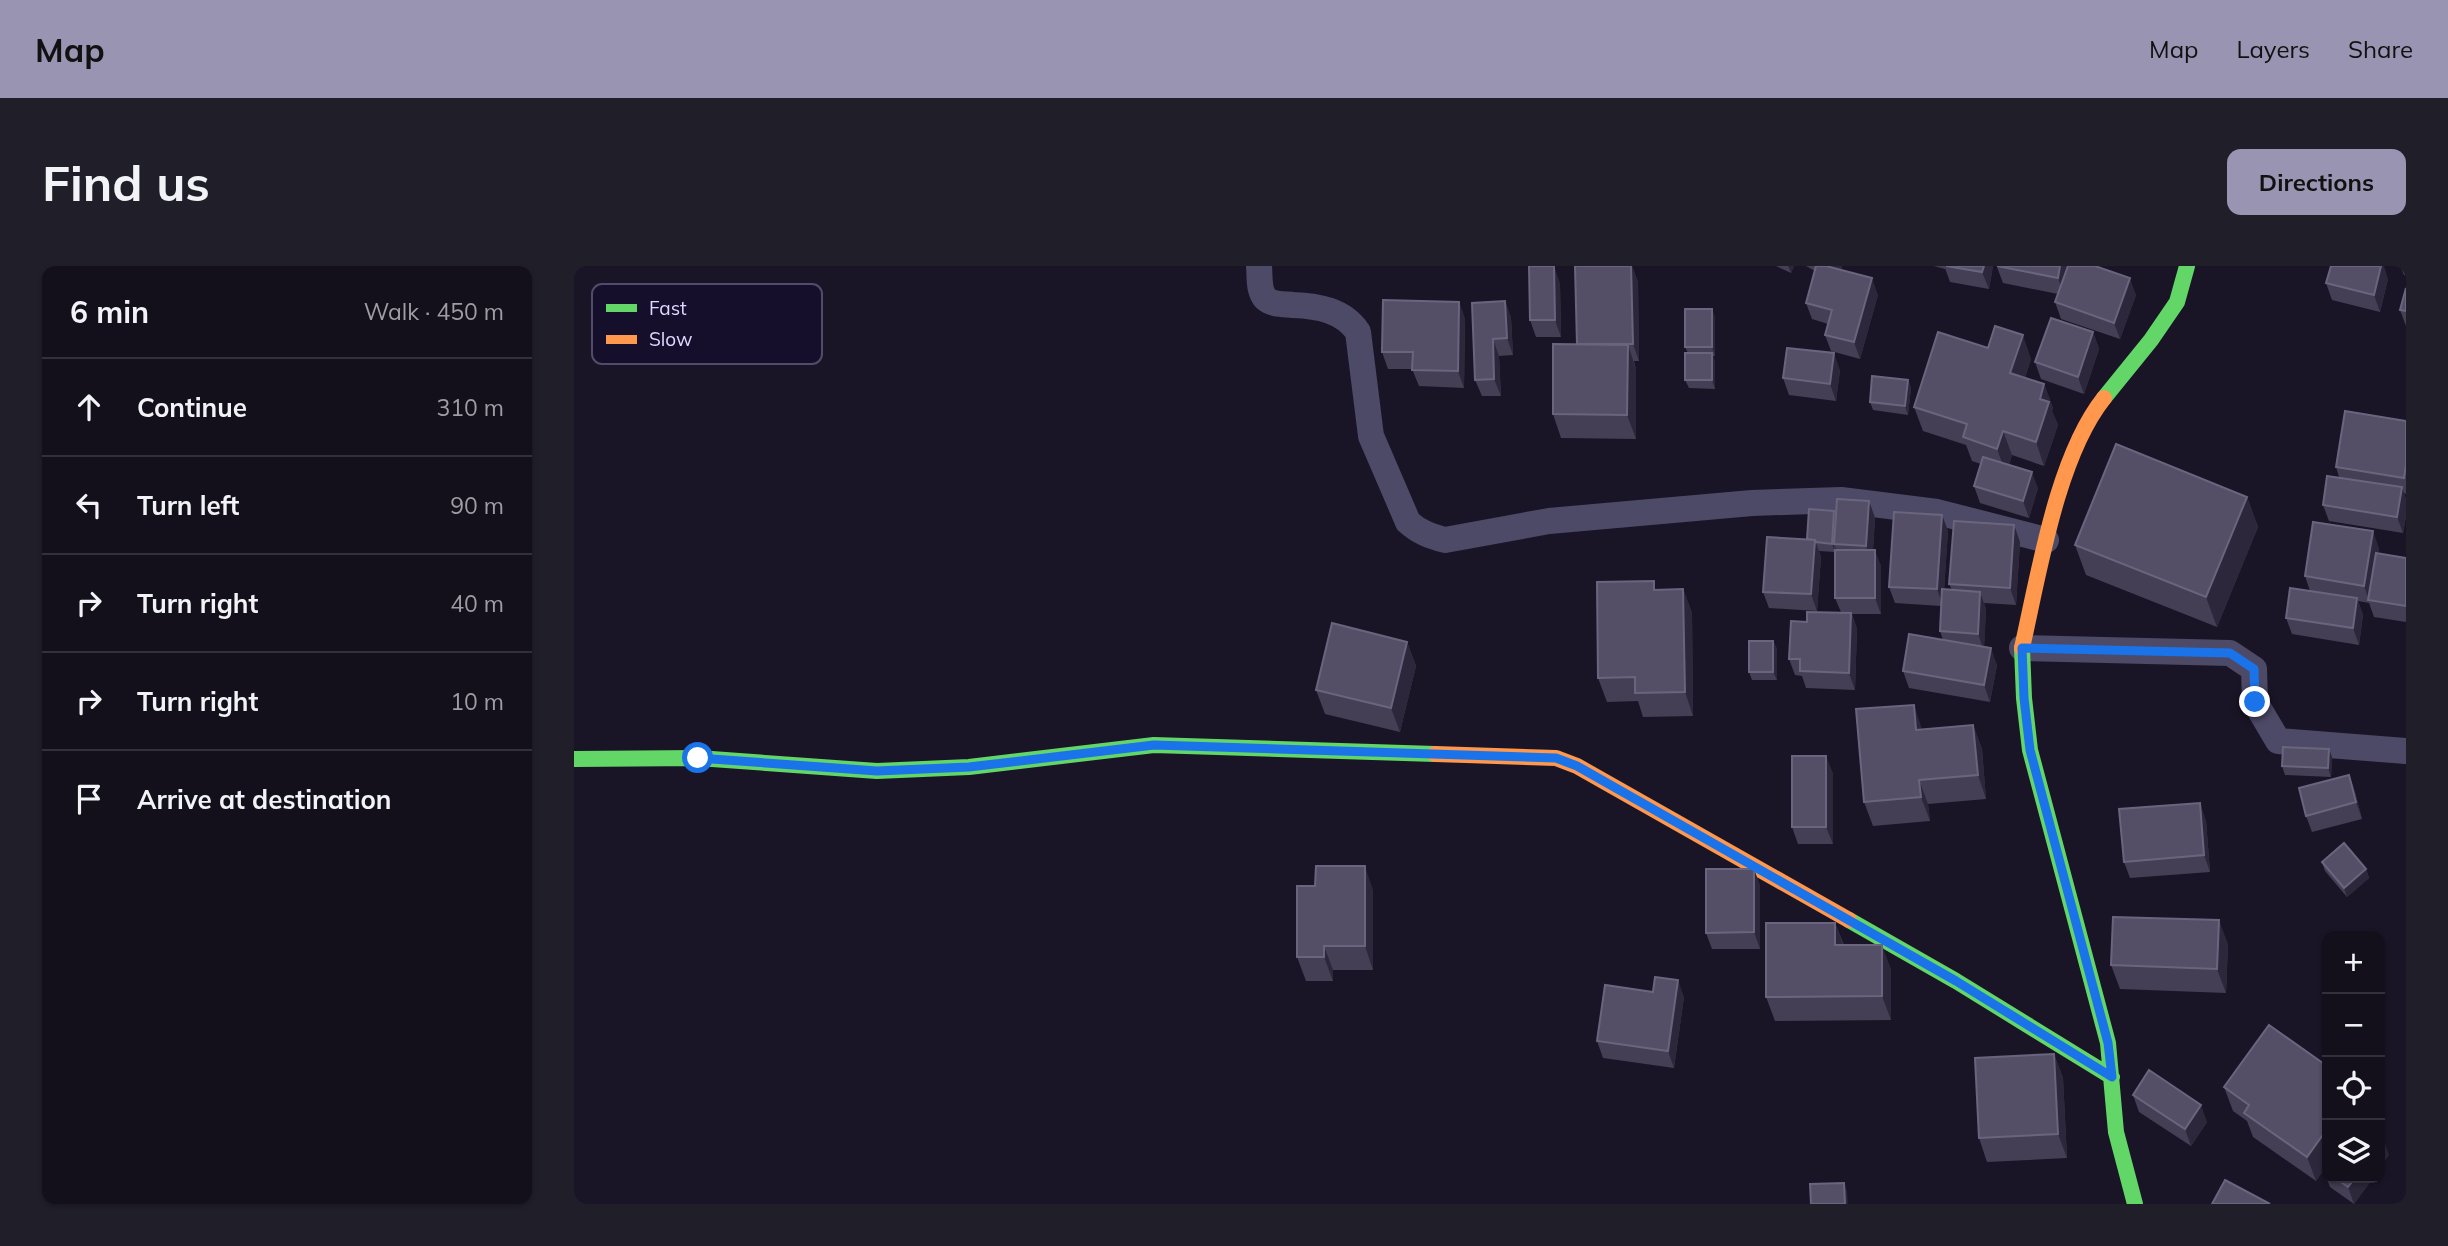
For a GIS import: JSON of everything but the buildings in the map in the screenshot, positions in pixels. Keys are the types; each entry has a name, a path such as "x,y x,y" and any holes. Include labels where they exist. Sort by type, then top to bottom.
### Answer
{"street":[{"path":"1259,266 1261,292 1267,300 1337,312 1349,320 1358,332 1371,436 1408,522 1432,537 1445,540 1549,521 1590,517 1752,503 1841,500 1937,512 2046,540"},
{"path":"2135,1204 2116,1132 2108,1043 2030,750 2022,648 2046,540 2066,473 2089,417 2151,340 2176,302 2187,266"},
{"path":"2022,648 2230,653 2254,669 2255,702 2278,741 2406,751"},
{"path":"574,759 698,758 877,771 969,767 1154,745 1556,758 1577,766 1780,880 1956,981 2112,1077"}],"traffic: fast":[{"path":"2104,398 2151,340 2177,302 2187,266"},
{"path":"2022,648 2030,750 2108,1043 2116,1132 2135,1204"},
{"path":"574,759 698,758 877,771 969,767 1154,745 1435,754"},
{"path":"1849,920 1956,981 2112,1077"}],"traffic: slow":[{"path":"2022,648 2043,551 2062,483 2074,451 2104,398"},
{"path":"1435,754 1556,758 1577,766 1849,920"}],"route":[{"path":"698,758 877,771 969,767 1154,745 1556,758 1577,766 1780,880 1956,981 2112,1077 2108,1043 2030,750 2022,648 2230,653 2254,669 2255,702"}]}
